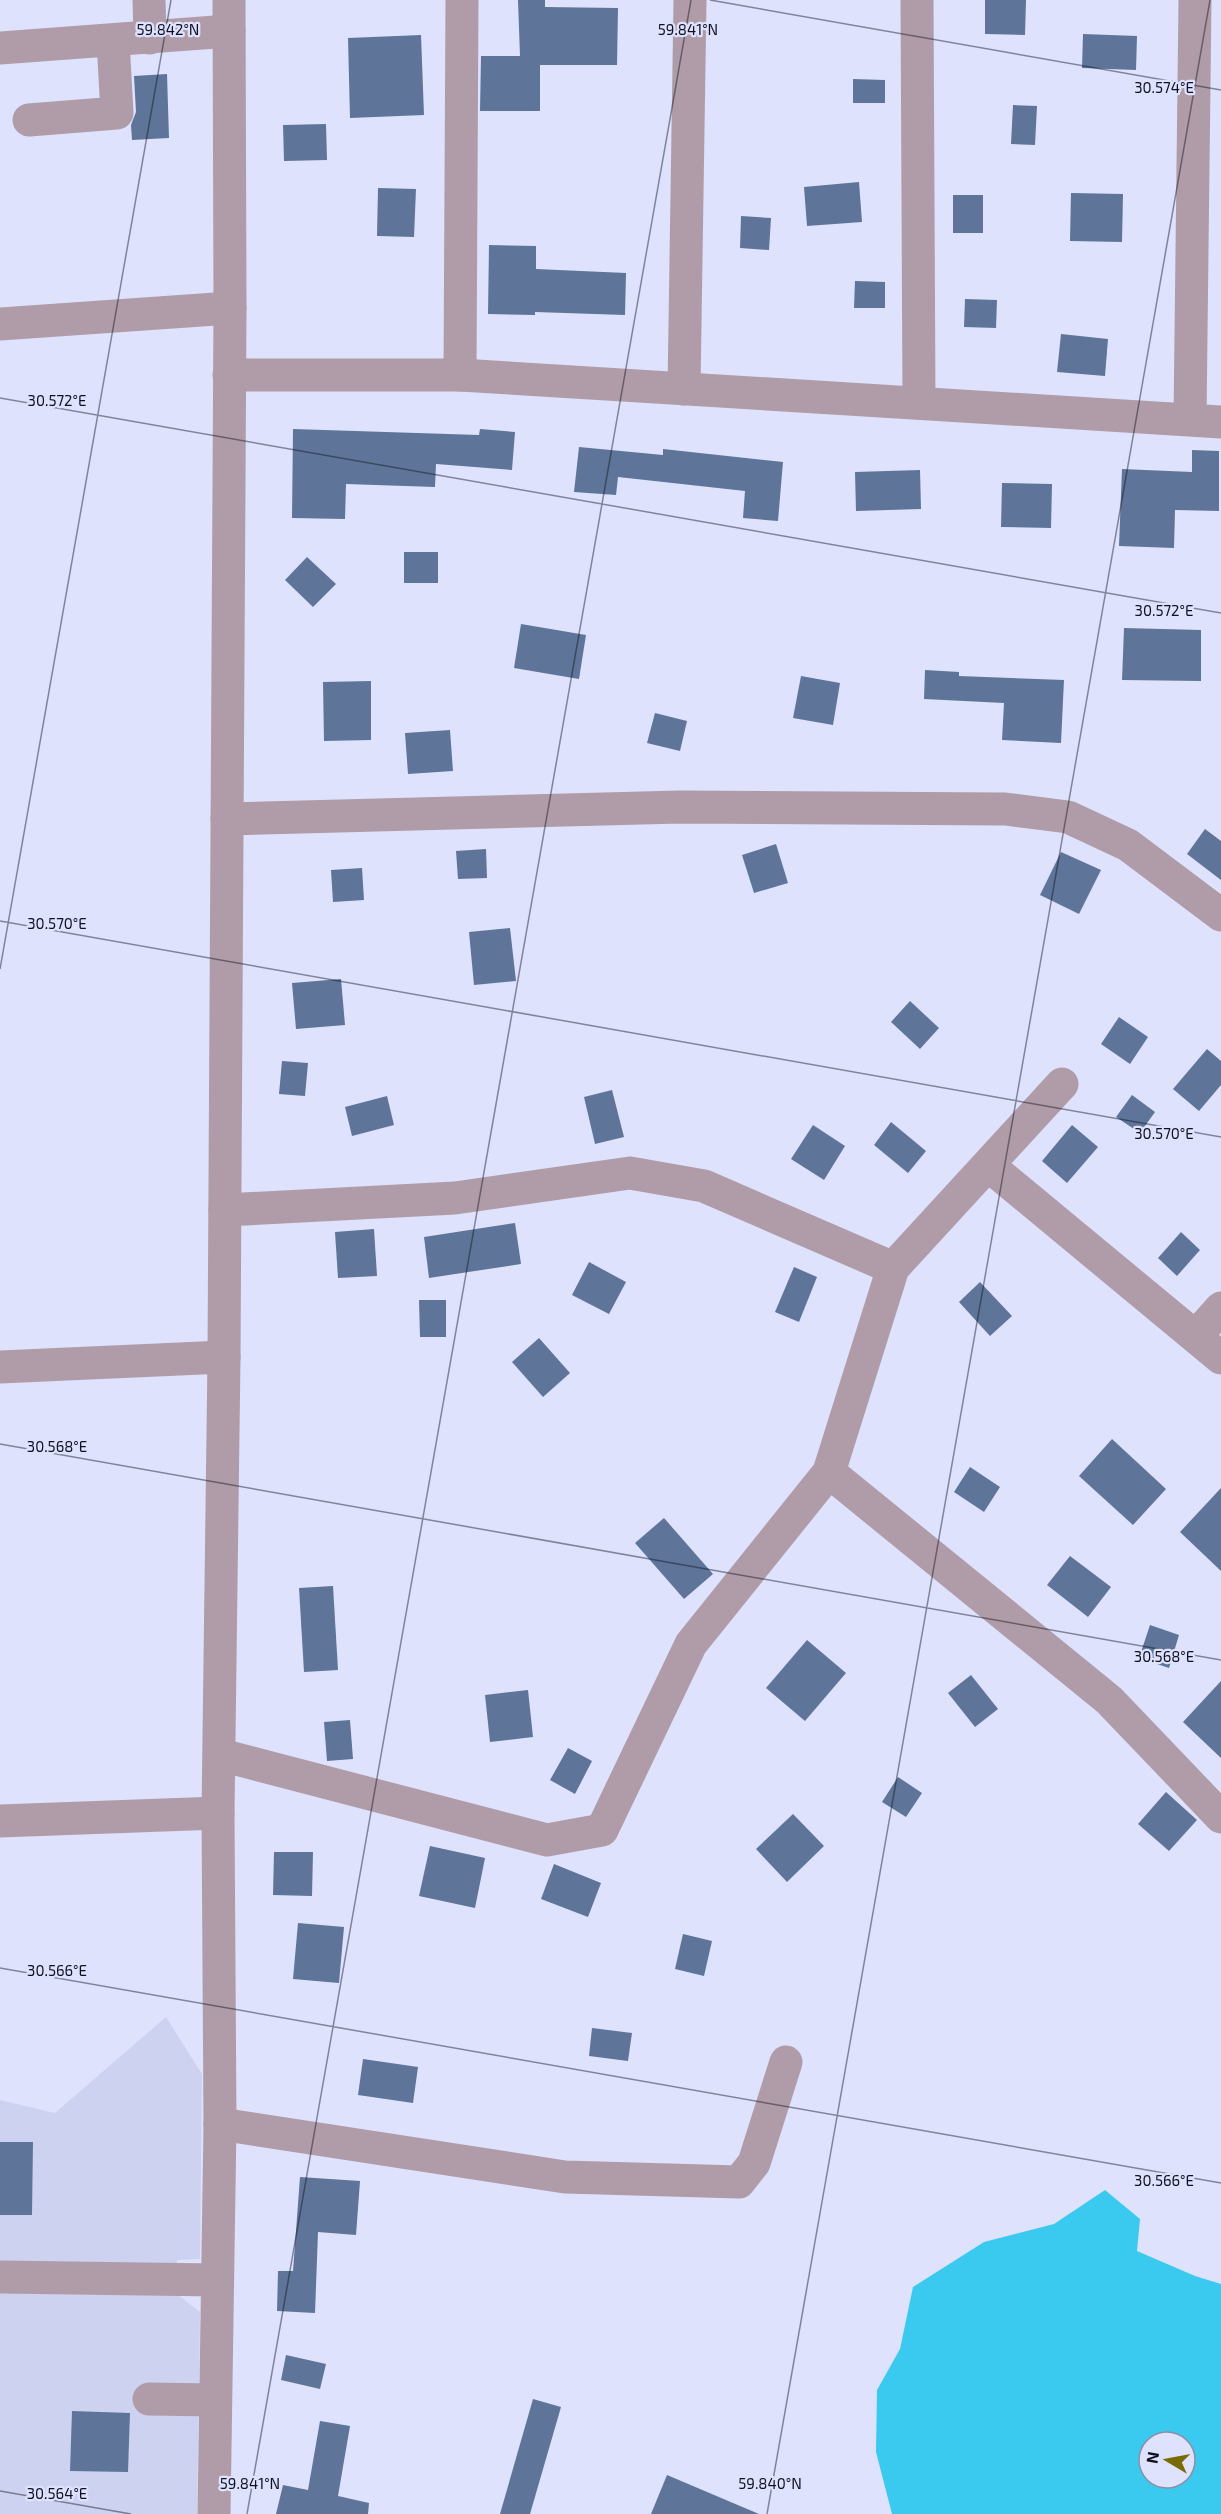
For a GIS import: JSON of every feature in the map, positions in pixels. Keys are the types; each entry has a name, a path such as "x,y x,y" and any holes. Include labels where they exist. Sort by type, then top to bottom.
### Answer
{"street":[{"path":"149,0 150,38"},
{"path":"460,375 462,0"},
{"path":"684,389 690,0"},
{"path":"916,0 919,403"},
{"path":"230,375 460,375 1205,420 1195,0"},
{"path":"0,48 150,38 229,16 230,375 225,1210 218,1813 220,2124 214,2514"},
{"path":"29,120 117,113 113,40"},
{"path":"0,324 230,308"},
{"path":"227,819 680,807 1005,809 1068,817 1128,845 1221,915"},
{"path":"220,1755 547,1840 602,1830 691,1644 829,1472 893,1268 1062,1084"},
{"path":"988,1165 1221,1358"},
{"path":"225,1210 455,1198 630,1173 704,1186 893,1268"},
{"path":"1196,1336 1221,1308"},
{"path":"0,1367 224,1357"},
{"path":"829,1472 1109,1701 1221,1817"},
{"path":"0,1821 218,1813"},
{"path":"220,2124 565,2177 740,2182 754,2163 786,2062"},
{"path":"0,2277 217,2280"},
{"path":"148,2399 215,2400"}],"shaded area":[{"path":"166,2017 202,2074 200,2259 177,2260 177,2294 200,2312 197,2514 0,2514 0,2100 55,2113"}],"water":[{"path":"1105,2190 1140,2219 1137,2251 1195,2276 1221,2284 1221,2514 892,2514 876,2452 877,2390 900,2349 913,2287 984,2242 1054,2224"}],"building":[{"path":"518,0 545,0 545,7 618,8 617,65 540,65 540,111 480,111 481,56 520,56"},
{"path":"985,0 1026,0 1025,35 985,34"},
{"path":"1083,34 1137,36 1136,70 1082,68"},
{"path":"421,35 424,115 350,118 348,38"},
{"path":"167,74 169,138 132,140 131,125 136,112 134,76"},
{"path":"853,79 885,80 885,103 853,103"},
{"path":"1013,105 1037,106 1035,145 1011,144"},
{"path":"326,124 327,160 284,161 283,125"},
{"path":"859,182 862,222 807,226 804,187"},
{"path":"378,188 416,189 414,237 377,236"},
{"path":"1071,193 1123,194 1122,242 1070,241"},
{"path":"953,195 983,195 983,233 953,233"},
{"path":"741,216 771,218 769,250 740,248"},
{"path":"489,245 536,246 536,269 626,273 625,315 535,312 535,315 488,314"},
{"path":"855,281 885,282 885,308 854,308"},
{"path":"965,299 997,300 996,328 964,327"},
{"path":"1061,334 1108,339 1105,376 1057,372"},
{"path":"293,429 479,435 480,429 515,432 512,470 436,464 435,487 346,484 345,519 292,518"},
{"path":"579,447 663,455 663,449 783,462 778,521 743,518 745,491 618,477 616,495 574,492"},
{"path":"1192,450 1219,451 1219,511 1175,510 1174,548 1119,546 1122,469 1192,472"},
{"path":"920,470 921,509 856,511 855,472"},
{"path":"1002,483 1052,484 1051,528 1001,527"},
{"path":"404,552 438,552 438,583 404,583"},
{"path":"307,557 336,584 313,607 285,580"},
{"path":"521,624 586,635 579,679 514,668"},
{"path":"1124,628 1201,630 1201,681 1122,680"},
{"path":"925,670 959,672 959,676 1064,680 1061,743 1002,740 1004,703 924,699"},
{"path":"801,676 840,683 833,725 793,718"},
{"path":"371,681 371,740 324,741 323,682"},
{"path":"655,713 687,721 680,751 647,743"},
{"path":"450,730 453,771 408,774 405,733"},
{"path":"1205,829 1221,841 1221,880 1187,854"},
{"path":"776,844 788,883 754,893 742,855"},
{"path":"486,849 487,878 458,879 456,851"},
{"path":"1061,852 1101,870 1079,914 1040,895"},
{"path":"362,868 364,900 333,902 331,870"},
{"path":"510,928 516,981 474,985 469,932"},
{"path":"341,979 345,1025 296,1029 292,983"},
{"path":"910,1001 939,1028 920,1049 891,1022"},
{"path":"1119,1017 1148,1037 1130,1064 1101,1044"},
{"path":"1207,1049 1221,1061 1221,1085 1199,1111 1173,1089"},
{"path":"282,1061 308,1063 305,1096 279,1094"},
{"path":"612,1090 624,1137 595,1144 584,1097"},
{"path":"1132,1095 1155,1112 1140,1133 1116,1117"},
{"path":"387,1096 394,1125 352,1136 345,1107"},
{"path":"891,1122 926,1151 908,1173 874,1145"},
{"path":"813,1125 845,1146 824,1180 791,1159"},
{"path":"1072,1125 1098,1147 1067,1183 1042,1161"},
{"path":"515,1223 521,1264 429,1278 424,1237"},
{"path":"374,1229 377,1276 338,1278 335,1232"},
{"path":"1181,1232 1200,1250 1177,1276 1158,1258"},
{"path":"589,1262 626,1282 609,1314 572,1295"},
{"path":"794,1267 817,1277 799,1322 775,1312"},
{"path":"980,1282 1012,1316 990,1336 959,1302"},
{"path":"419,1300 446,1300 446,1337 420,1337"},
{"path":"539,1338 570,1373 543,1397 512,1362"},
{"path":"1112,1439 1166,1489 1133,1525 1079,1476"},
{"path":"970,1467 1000,1487 984,1512 954,1492"},
{"path":"1221,1488 1221,1571 1180,1532"},
{"path":"664,1518 713,1574 684,1599 635,1543"},
{"path":"1070,1556 1111,1587 1088,1617 1047,1585"},
{"path":"333,1586 338,1670 304,1672 299,1588"},
{"path":"1150,1625 1179,1635 1169,1668 1139,1658"},
{"path":"807,1640 846,1673 805,1721 766,1688"},
{"path":"971,1675 998,1709 975,1727 948,1693"},
{"path":"1221,1681 1221,1758 1183,1722"},
{"path":"528,1690 533,1737 490,1742 485,1695"},
{"path":"350,1720 353,1759 327,1761 324,1722"},
{"path":"568,1748 592,1761 575,1794 550,1780"},
{"path":"898,1777 922,1793 906,1817 882,1802"},
{"path":"1166,1792 1197,1820 1169,1851 1138,1824"},
{"path":"793,1814 824,1846 787,1882 756,1849"},
{"path":"430,1846 485,1858 475,1908 419,1896"},
{"path":"274,1852 313,1852 312,1896 273,1895"},
{"path":"554,1864 601,1883 588,1917 541,1899"},
{"path":"298,1923 344,1927 339,1983 293,1979"},
{"path":"683,1934 712,1941 704,1976 675,1969"},
{"path":"592,2028 632,2033 628,2061 589,2056"},
{"path":"363,2059 418,2067 413,2103 358,2095"},
{"path":"0,2142 33,2142 32,2215 0,2215"},
{"path":"300,2177 360,2181 356,2235 318,2232 315,2313 277,2311 278,2271 293,2271"},
{"path":"286,2355 326,2364 320,2389 281,2380"},
{"path":"533,2399 561,2407 530,2514 500,2514"},
{"path":"72,2411 130,2413 128,2472 70,2471"},
{"path":"320,2421 350,2426 338,2496 369,2503 368,2514 276,2514 283,2485 308,2490"},
{"path":"667,2475 759,2514 651,2514"}]}
